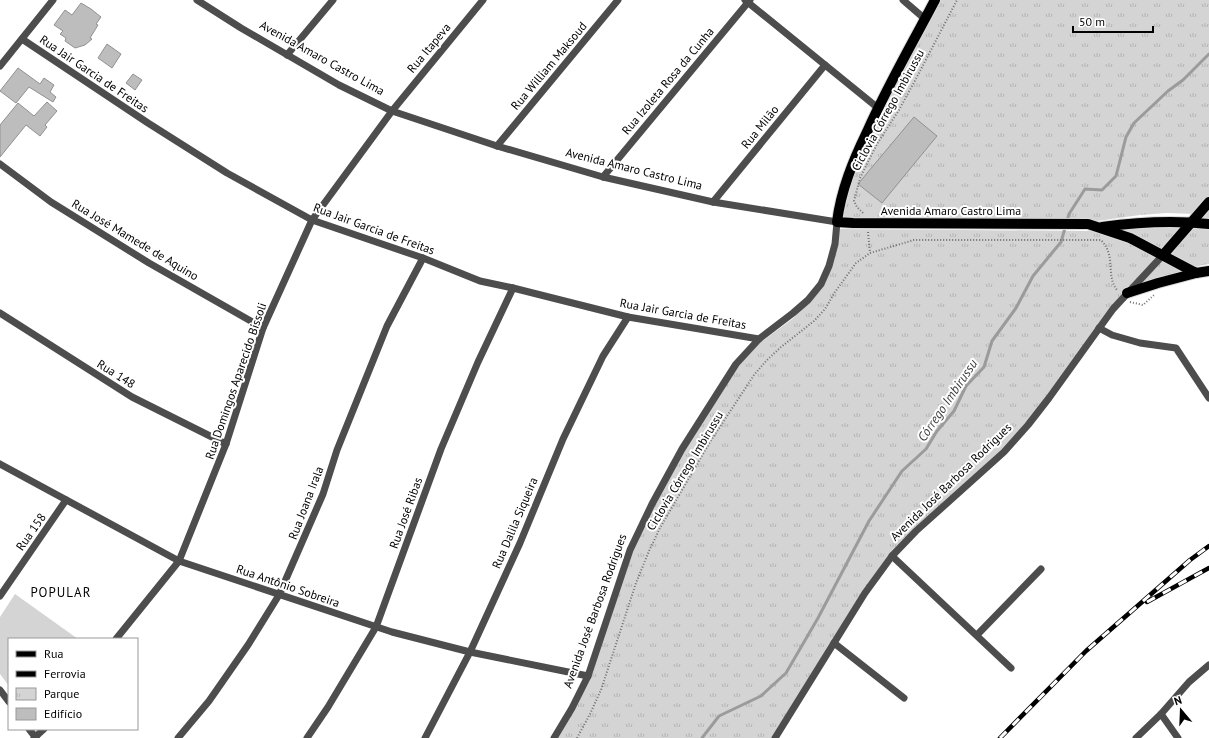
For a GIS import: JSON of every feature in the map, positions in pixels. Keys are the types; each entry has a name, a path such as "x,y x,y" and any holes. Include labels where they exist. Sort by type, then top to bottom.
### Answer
{"main road":[{"name":"Avenida José Barbosa Rodrigues","path":"837,222 839,204 850,170 878,108 935,0"},
{"name":"Avenida José Barbosa Rodrigues","path":"1164,255 1209,202"},
{"name":"Avenida Amaro Castro Lima","path":"837,222 1051,225 1088,224 1130,238 1196,273"},
{"name":"Avenida Amaro Castro Lima","path":"1100,227 1136,223 1192,222 1209,224"},
{"path":"1127,293 1158,283 1209,271"}],"street":[{"path":"0,66 53,0"},
{"name":"Avenida Amaro Castro Lima","path":"197,0 339,85 392,110 497,146 603,177 713,202 837,222"},
{"path":"287,55 333,0"},
{"name":"Rua Itapeva","path":"392,110 483,0"},
{"name":"Rua William Maksoud","path":"497,146 618,0"},
{"path":"903,0 925,19"},
{"path":"748,1 878,108"},
{"name":"Rua Izoleta Rosa da Cunha","path":"603,177 748,1"},
{"name":"Rua Jair Garcia de Freitas","path":"22,39 148,123 227,173 312,220 423,258 480,281 514,288 628,317 760,339"},
{"name":"Rua Milão","path":"713,202 825,65"},
{"name":"Rua Domingos Aparecido Bissoli","path":"117,638 179,561 226,444 263,328 312,220 392,110"},
{"name":"Rua José Mamede de Aquino","path":"0,164 64,210 149,263 263,328"},
{"name":"Avenida José Barbosa Rodrigues","path":"554,738 572,708 588,676 630,550 652,504 682,449 736,364 760,339 808,300 821,284 829,266 835,244 837,222"},
{"name":"Avenida José Barbosa Rodrigues","path":"775,738 865,593 892,556 916,531 1009,447 1045,403 1113,309 1164,255"},
{"name":"Rua Joana Irala","path":"178,738 214,695 248,645 279,595 323,494 336,450 387,326 423,258"},
{"name":"Rua José Ribas","path":"307,738 328,707 376,627 441,449 478,362 514,288"},
{"name":"Rua 148","path":"0,313 132,397 226,444"},
{"name":"Rua Dalila Siqueira","path":"425,738 470,652 520,543 566,432 603,356 628,317"},
{"path":"1099,328 1112,335 1140,343 1176,348 1209,398"},
{"name":"Rua Antônio Sobreira","path":"0,464 179,561 376,627 470,652 588,676"},
{"name":"Rua 158","path":"0,596 66,500"},
{"path":"892,556 1011,668"},
{"path":"977,635 1041,569"},
{"path":"834,643 904,698"},
{"path":"1136,738 1161,714 1189,682 1209,665"},
{"path":"0,690 8,701"},
{"path":"1161,714 1178,738"},
{"path":"35,738 43,730"}],"path":[{"name":"Ciclovia Córrego Imbirussu","path":"870,252 868,217 857,207 854,201 860,178 877,144 899,110 957,0"},
{"name":"Ciclovia Córrego Imbirussu","path":"577,738 601,690 636,583 649,551 660,528 710,442 754,375 780,347 814,321 825,309 835,292 856,263 870,252 914,240 1101,240"}],"green space":[{"path":"938,0 1209,0 1209,196 1194,214 1167,213 1097,221 839,218 852,169"},
{"path":"1209,207 1209,264 1187,269 1162,279 1138,291 1121,305 1001,459 914,537 890,562 863,600 777,738 556,738 588,679 628,557 680,455 734,370 757,345 791,320 805,307 818,290 838,229 1097,231 1139,225 1194,224"},
{"path":"15,594 77,638 8,638 8,685 0,674 0,617"}],"building":[{"path":"81,3 101,17 90,38 92,39 85,45 75,48 65,41 66,38 60,34 63,31 54,25 65,10 72,15"},
{"path":"107,44 121,54 112,68 98,58"},
{"path":"18,68 40,84 44,78 54,85 50,92 56,97 53,102 29,87 16,103 0,91"},
{"path":"133,74 142,80 135,90 126,83"},
{"path":"47,102 57,111 45,125 47,127 40,136 26,125 0,157 0,125 18,103 34,116"},
{"path":"914,117 937,136 882,203 858,184"}],"waterway":[{"name":"Córrego Imbirussu","path":"702,738 719,716 761,696 786,673 818,618 869,521 902,471 926,449 937,431 954,411 966,386 984,367 992,341 1016,308 1033,276 1061,242 1069,214 1085,189 1102,190 1116,176 1126,137 1134,123 1168,91 1183,80 1209,54"}],"railway":[{"path":"1000,738 1086,651 1190,560 1209,546"},
{"path":"1147,602 1209,568"}],"district":[{"name":"POPULAR","path":"61,592"}]}
